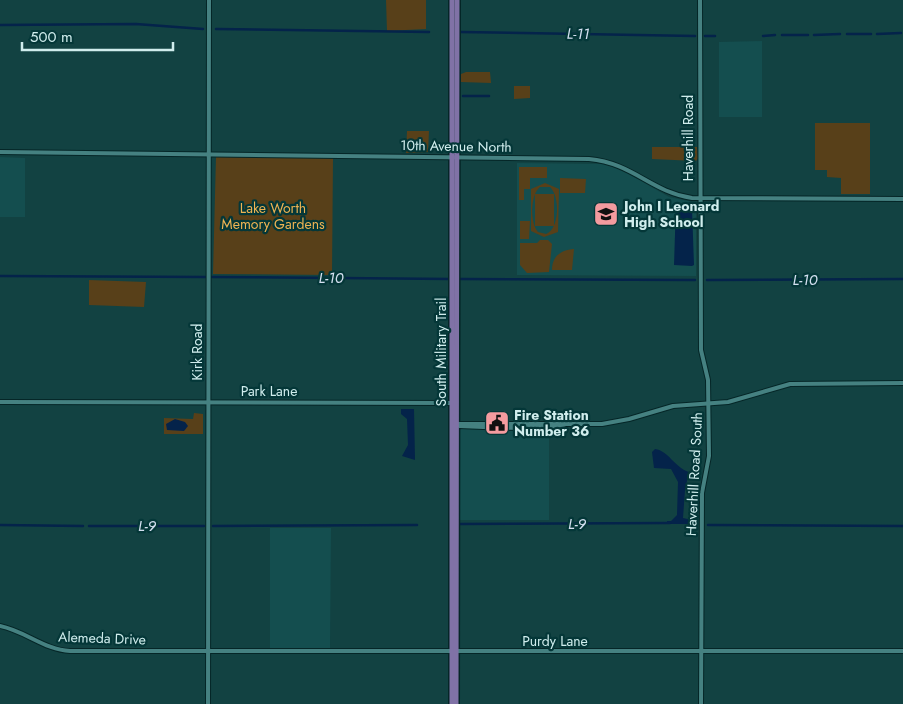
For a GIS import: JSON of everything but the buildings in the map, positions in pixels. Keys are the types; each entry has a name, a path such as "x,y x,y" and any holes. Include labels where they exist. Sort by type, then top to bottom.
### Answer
{"main road":[{"name":"South Military Trail","path":"452,0 457,292 452,488 452,586 457,612 452,687 454,704"},
{"name":"South Military Trail","path":"454,704 454,593 457,553 457,493 452,403 455,364 452,265 457,0"},
{"path":"452,265 455,268 457,292"},
{"path":"452,488 457,493"},
{"path":"452,535 457,542"},
{"path":"452,547 457,553"}],"street":[{"name":"Kirk Road","path":"208,704 209,0"},
{"name":"Haverhill Road","path":"700,0 702,276"},
{"name":"10th Avenue North","path":"0,152 455,156 601,160 630,170 667,191 700,199 903,199"},
{"name":"Haverhill Road South","path":"701,704 702,494 709,460 708,377 701,350 702,276"},
{"path":"454,424 611,422 673,406 736,401 769,388 790,384 903,383"},
{"name":"Park Lane","path":"0,402 452,403"},
{"name":"Alemeda Drive","path":"0,626 22,632 52,648 67,651 208,653"},
{"name":"Purdy Lane","path":"208,653 903,651"}],"shaded area":[{"path":"762,41 762,117 719,117 719,42"},
{"path":"0,157 25,158 25,217 0,217"},
{"name":"John I Leonard High School","path":"517,163 604,164 622,170 669,197 692,202 696,206 696,276 517,275"},
{"path":"676,204 692,209 694,265 692,266 674,265"},
{"path":"401,409 414,409 415,460 402,456 408,445 407,419 401,414"},
{"path":"175,419 185,422 188,426 184,431 167,430 166,424"},
{"path":"463,428 549,429 549,520 460,520 460,430"},
{"path":"655,449 660,450 679,467 689,472 685,490 683,518 696,521 695,524 667,524 667,521 671,521 677,515 678,482 671,469 654,468 652,452"},
{"path":"270,528 331,528 330,648 270,649"}],"green space":[{"path":"386,0 426,0 426,29 387,31"},
{"path":"466,72 490,72 491,83 461,82 461,74"},
{"path":"514,86 530,86 530,98 514,99"},
{"path":"815,123 870,123 870,194 841,194 841,178 827,177 827,170 815,170"},
{"path":"407,131 429,131 428,152 406,153"},
{"path":"652,147 697,147 698,158 696,161 652,159"},
{"name":"Lake Worth Memory Gardens","path":"216,157 333,158 332,275 213,274"},
{"path":"519,167 547,167 547,178 530,178 530,189 524,189 524,200 519,200"},
{"path":"560,178 586,179 585,193 560,193"},
{"path":"545,183 559,189 558,232 544,237 531,231 531,189","holes":["540,187 550,187 556,197 557,212 554,226 546,234 538,232 535,228 532,209 534,196"]},
{"path":"535,194 554,194 554,226 535,226"},
{"path":"520,221 530,221 529,239 520,239"},
{"path":"540,240 548,240 552,244 549,272 527,273 520,265 520,243 537,243"},
{"path":"574,249 572,270 552,270 556,257 561,252"},
{"path":"89,280 146,282 144,307 89,305"},
{"path":"194,413 203,414 203,434 164,434 164,418 193,419"}],"waterway":[{"name":"L-11","path":"0,25 136,24 203,29"},
{"name":"L-11","path":"216,29 429,32"},
{"name":"L-11","path":"460,32 695,36"},
{"name":"L-11","path":"877,34 901,33"},
{"name":"L-11","path":"814,35 840,34"},
{"name":"L-11","path":"847,34 871,34"},
{"name":"L-11","path":"763,36 775,35"},
{"name":"L-11","path":"782,35 808,35"},
{"name":"L-11","path":"705,36 715,36"},
{"path":"463,96 489,96"},
{"name":"L-10","path":"0,276 206,277"},
{"name":"L-10","path":"212,277 450,279"},
{"name":"L-10","path":"460,279 695,280"},
{"name":"L-10","path":"707,280 903,279"},
{"name":"L-9","path":"460,524 670,523"},
{"name":"L-9","path":"0,525 83,526"},
{"name":"L-9","path":"213,526 417,525"},
{"name":"L-9","path":"708,525 903,526"},
{"name":"L-9","path":"89,526 204,526"}],"place":[{"name":"John I Leonard High School","path":"606,214"},
{"name":"Fire Station Number 36","path":"497,423"}]}
